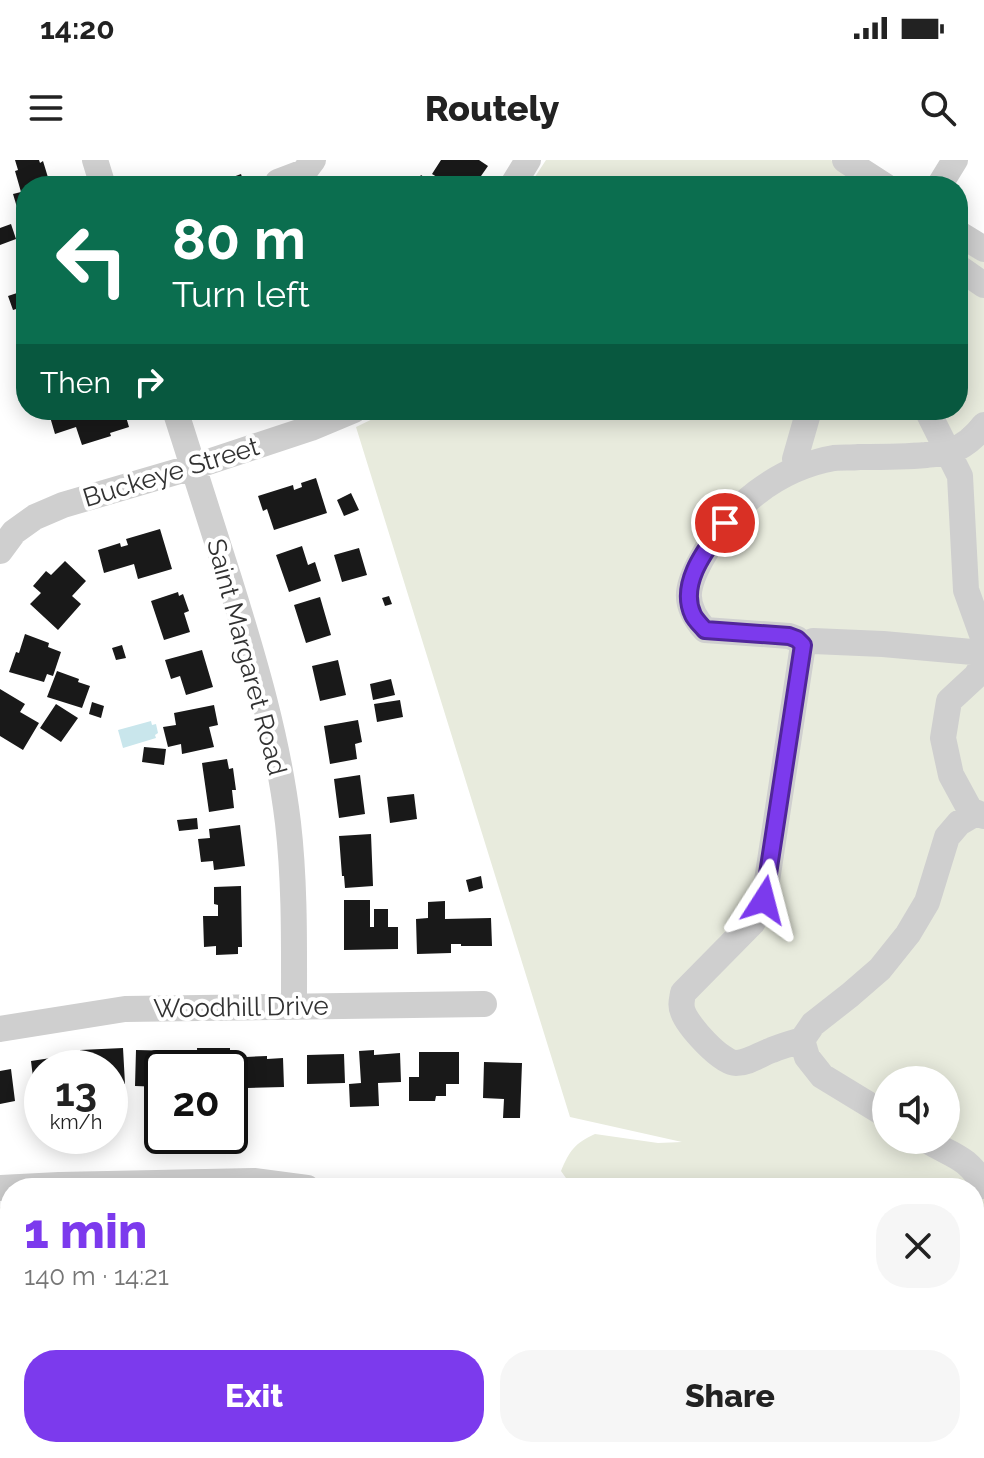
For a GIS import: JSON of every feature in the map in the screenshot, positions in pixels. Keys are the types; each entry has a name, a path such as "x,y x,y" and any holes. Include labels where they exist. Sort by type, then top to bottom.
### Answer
{"street":[{"path":"276,176 304,172 313,160"},
{"path":"845,160 870,176"},
{"name":"Saint Margaret Road","path":"178,420 250,646 279,768 288,822 292,878 294,1006"},
{"name":"Buckeye Street","path":"5,534 63,505 193,467 328,420"},
{"path":"799,467 795,459 806,420"},
{"path":"932,420 960,476 966,590 984,640"},
{"path":"803,645 789,636 705,630 694,617 689,602 689,586 709,545 725,523 747,500 799,467 837,457 906,457 949,452 974,438 984,425"},
{"path":"803,645 813,641 883,644 984,653"},
{"path":"803,645 764,900 753,922 683,993 683,1015 696,1033 734,1064 802,1040 813,1024 880,969 908,934 927,902 947,837 959,823 980,814"},
{"path":"980,814 970,810 951,775 943,738 949,701 976,676 984,663"},
{"name":"Woodhill Drive","path":"0,1029 125,1009 484,1004"},
{"path":"802,1040 807,1057 822,1076 872,1106"},
{"path":"954,1154 976,1171 980,1178"}],"shaded area":[{"path":"546,160 831,160 857,176 536,176"},
{"path":"968,245 984,255 984,1178 566,1178 561,1171 567,1158 582,1141 595,1134 658,1143 682,1142 570,1117 356,427 370,420 968,420"}],"water":[{"path":"151,721 152,725 156,724 156,738 123,748 118,730"}],"building":[{"path":"15,160 39,160 40,163 43,161 48,176 16,176 15,171 18,170"},
{"path":"441,160 479,160 488,166 481,176 432,174"},
{"path":"11,224 16,239 0,245 0,228"},
{"path":"16,293 16,309 13,310 8,296"},
{"path":"51,420 127,420 129,427 82,445 76,427 55,434"},
{"path":"316,478 327,513 274,530 267,509 263,511 258,496 293,485 294,490 302,487 301,483"},
{"path":"351,493 359,510 344,516 337,500"},
{"path":"160,529 172,569 138,579 134,564 104,573 98,550 120,543 121,547 128,545 126,539"},
{"path":"302,546 308,565 315,562 321,581 289,592 276,555"},
{"path":"359,548 367,575 342,582 334,555"},
{"path":"65,561 86,581 72,596 81,604 58,630 30,604 41,593 33,586 46,571 51,575"},
{"path":"178,592 179,596 183,594 189,611 184,613 190,632 164,640 151,601"},
{"path":"389,596 392,604 385,606 382,598"},
{"path":"320,597 331,635 306,643 294,605"},
{"path":"25,634 49,643 48,647 61,652 53,676 47,674 44,682 9,672"},
{"path":"122,645 126,658 116,660 112,648"},
{"path":"202,650 213,687 186,695 180,676 171,679 165,660"},
{"path":"338,660 346,695 320,701 312,666"},
{"path":"57,671 90,686 82,708 47,697"},
{"path":"391,679 395,695 373,700 370,684"},
{"path":"0,689 25,704 20,712 39,723 23,750 0,736"},
{"path":"400,700 403,717 377,722 374,704"},
{"path":"92,702 104,706 101,718 89,714"},
{"path":"56,704 78,718 61,742 40,728"},
{"path":"214,705 218,725 209,727 214,747 182,754 181,744 168,747 163,727 176,725 174,713"},
{"path":"358,720 362,742 355,744 357,759 330,764 324,726"},
{"path":"144,747 166,749 164,765 142,762"},
{"path":"227,759 229,769 233,768 236,790 232,790 234,808 209,812 202,763"},
{"path":"360,775 365,814 339,818 334,779"},
{"path":"414,794 417,819 390,823 387,797"},
{"path":"197,818 198,829 179,831 177,820"},
{"path":"240,825 245,866 214,870 213,861 201,862 198,839 210,838 209,829"},
{"path":"371,834 373,886 345,888 339,836"},
{"path":"481,876 483,888 469,892 466,880"},
{"path":"241,886 242,947 238,947 238,954 216,955 216,946 204,947 203,916 218,916 214,887"},
{"path":"344,900 370,900 370,927 374,927 374,909 388,909 388,927 398,927 398,949 344,950"},
{"path":"445,901 445,919 491,918 492,946 451,944 451,953 417,954 416,919 428,918 428,902"},
{"path":"123,1048 123,1050 80,1050"},
{"path":"197,1048 230,1048 230,1050"},
{"path":"136,1050 144,1050 144,1086 135,1086"},
{"path":"374,1050 374,1055 400,1053 401,1082 378,1083 379,1106 350,1107 349,1084 361,1083 359,1051"},
{"path":"419,1052 459,1052 459,1084 446,1084 446,1096 436,1096 435,1101 409,1101 409,1077 419,1077"},
{"path":"344,1054 345,1083 307,1084 307,1055"},
{"path":"248,1057 283,1058 284,1087 248,1088"},
{"path":"484,1062 522,1063 520,1118 503,1118 504,1099 483,1098"},
{"path":"11,1069 15,1101 0,1104 0,1071"}],"route":[{"path":"725,523 709,545 689,586 689,602 694,617 705,630 789,636 803,645 764,900"}]}
